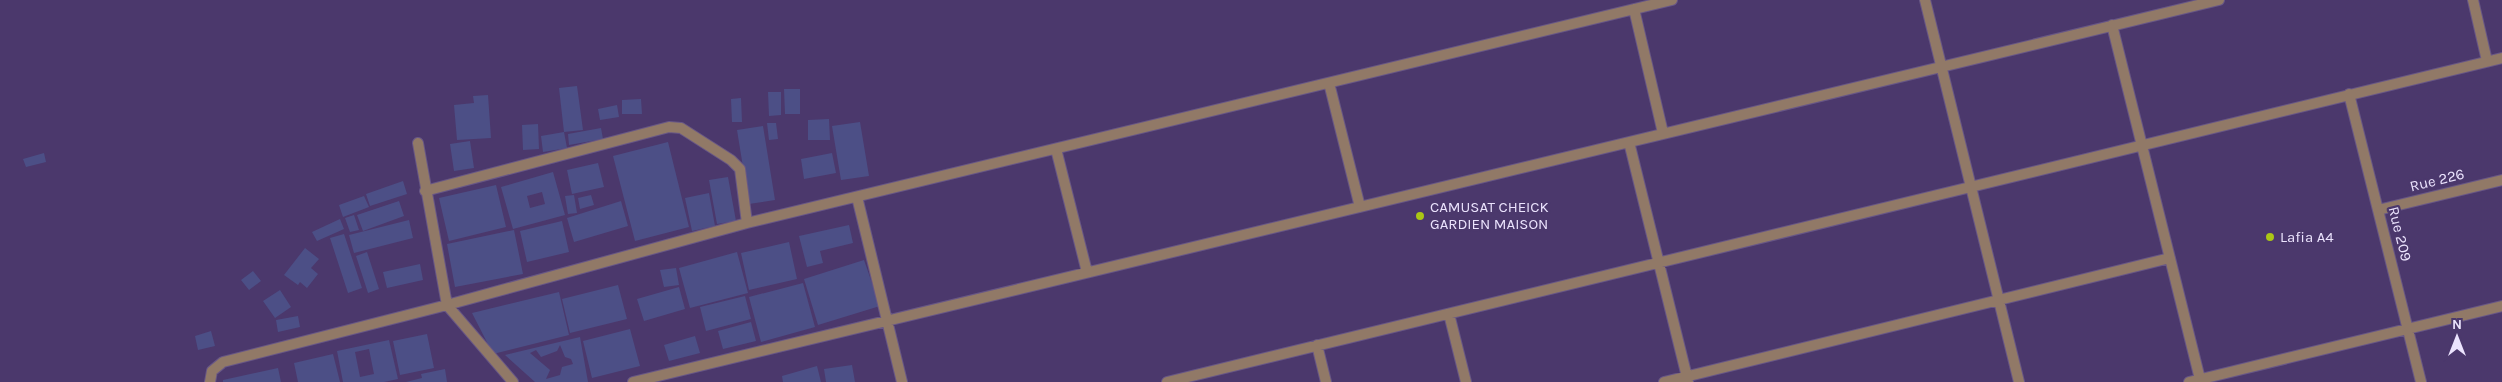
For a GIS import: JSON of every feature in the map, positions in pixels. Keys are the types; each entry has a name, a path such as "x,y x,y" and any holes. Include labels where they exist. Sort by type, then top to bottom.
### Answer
{"street":[{"path":"210,382 212,371 223,362 447,305 747,224 1672,0"},
{"path":"1925,0 2019,382"},
{"path":"633,382 2219,0"},
{"path":"2473,0 2487,61"},
{"path":"1634,9 1663,134"},
{"path":"2112,25 2170,258 2194,381 2502,306"},
{"path":"1167,382 2502,58"},
{"path":"1329,83 1360,207"},
{"name":"Rue 209","path":"2350,94 2421,382"},
{"path":"425,191 669,127 681,128 731,160 740,170 747,224"},
{"path":"1629,142 1687,379"},
{"path":"418,143 425,191 447,305 513,382"},
{"path":"1056,148 1087,272"},
{"name":"Rue 226","path":"2378,210 2502,180"},
{"path":"857,197 902,382"},
{"path":"1664,382 1687,379 2170,258"},
{"path":"1449,314 1466,382"},
{"path":"1317,345 1326,382"}],"building":[{"path":"577,86 583,130 564,132 559,88"},
{"path":"784,89 800,89 800,114 785,114"},
{"path":"768,92 781,92 781,115 769,116"},
{"path":"488,95 491,138 457,140 454,105 474,103 473,96"},
{"path":"741,98 742,122 732,122 731,99"},
{"path":"641,99 642,114 622,114 622,100"},
{"path":"617,105 619,117 600,120 598,109"},
{"path":"829,119 830,140 808,140 808,120"},
{"path":"860,122 869,176 841,180 832,126"},
{"path":"767,123 776,123 778,139 769,140"},
{"path":"538,124 539,149 523,150 522,125"},
{"path":"763,126 775,200 749,204 737,130"},
{"path":"601,128 603,139 569,145 568,134"},
{"path":"564,132 567,148 543,152 541,136"},
{"path":"470,141 474,168 454,171 450,144"},
{"path":"668,142 689,227 635,241 613,156"},
{"path":"44,153 46,162 26,167 23,159"},
{"path":"832,153 836,173 804,179 801,159"},
{"path":"598,163 604,187 572,194 567,170"},
{"path":"553,172 565,215 513,229 501,187","holes":["542,192 545,204 530,208 527,196"]},
{"path":"728,177 736,221 717,224 709,180"},
{"path":"403,181 407,194 370,206 366,194"},
{"path":"496,185 506,227 449,241 439,198"},
{"path":"709,193 715,226 692,231 685,198"},
{"path":"574,195 577,213 568,214 565,196"},
{"path":"591,195 594,205 580,209 578,198"},
{"path":"364,196 369,207 343,217 339,205"},
{"path":"399,201 404,216 363,231 357,215"},
{"path":"621,201 628,226 574,242 567,218"},
{"path":"354,215 359,230 350,232 345,218"},
{"path":"340,219 344,229 317,241 312,232"},
{"path":"409,220 413,238 354,253 349,235"},
{"path":"562,221 569,252 527,262 520,231"},
{"path":"849,225 853,243 820,251 823,263 807,267 799,236"},
{"path":"514,230 523,274 455,287 447,244"},
{"path":"344,234 362,288 348,293 330,238"},
{"path":"789,242 797,279 749,290 741,253"},
{"path":"305,248 319,259 311,268 318,274 307,288 300,282 298,285 284,275"},
{"path":"367,252 379,289 368,293 356,256"},
{"path":"737,252 748,293 690,308 679,268"},
{"path":"864,260 880,306 818,325 804,279"},
{"path":"420,264 423,280 387,288 383,272"},
{"path":"676,268 679,285 664,287 660,270"},
{"path":"253,271 261,281 249,290 241,280"},
{"path":"803,283 815,327 761,342 749,297"},
{"path":"618,285 627,319 570,333 562,299"},
{"path":"679,287 685,309 644,321 637,299"},
{"path":"280,290 291,307 275,318 263,301"},
{"path":"559,292 569,335 493,354 472,313"},
{"path":"745,296 751,319 706,331 700,307"},
{"path":"298,316 300,327 278,332 276,320"},
{"path":"751,322 756,341 723,349 718,331"},
{"path":"630,329 640,366 592,378 583,341"},
{"path":"211,331 215,346 198,350 195,336"},
{"path":"427,334 434,368 400,375 393,341"},
{"path":"695,336 700,353 669,361 664,345"},
{"path":"580,337 588,382 535,382 505,355","holes":["560,345 565,357 571,359 573,364 562,367 560,375 546,379 550,370 530,353 536,350 541,357 557,351"]},
{"path":"389,340 398,379 384,382 343,382 337,351","holes":["369,349 374,374 360,377 355,352"]},
{"path":"333,354 340,382 298,382 294,363"},
{"path":"852,365 855,382 826,382 824,369"},
{"path":"817,366 821,382 783,382 782,376"},
{"path":"278,368 281,382 223,382 223,380"},
{"path":"445,369 447,382 406,382 422,378 421,374"}],"place":[{"name":"CAMUSAT CHEICK GARDIEN MAISON","path":"1420,216"},
{"name":"Lafia A4","path":"2270,237"}]}
